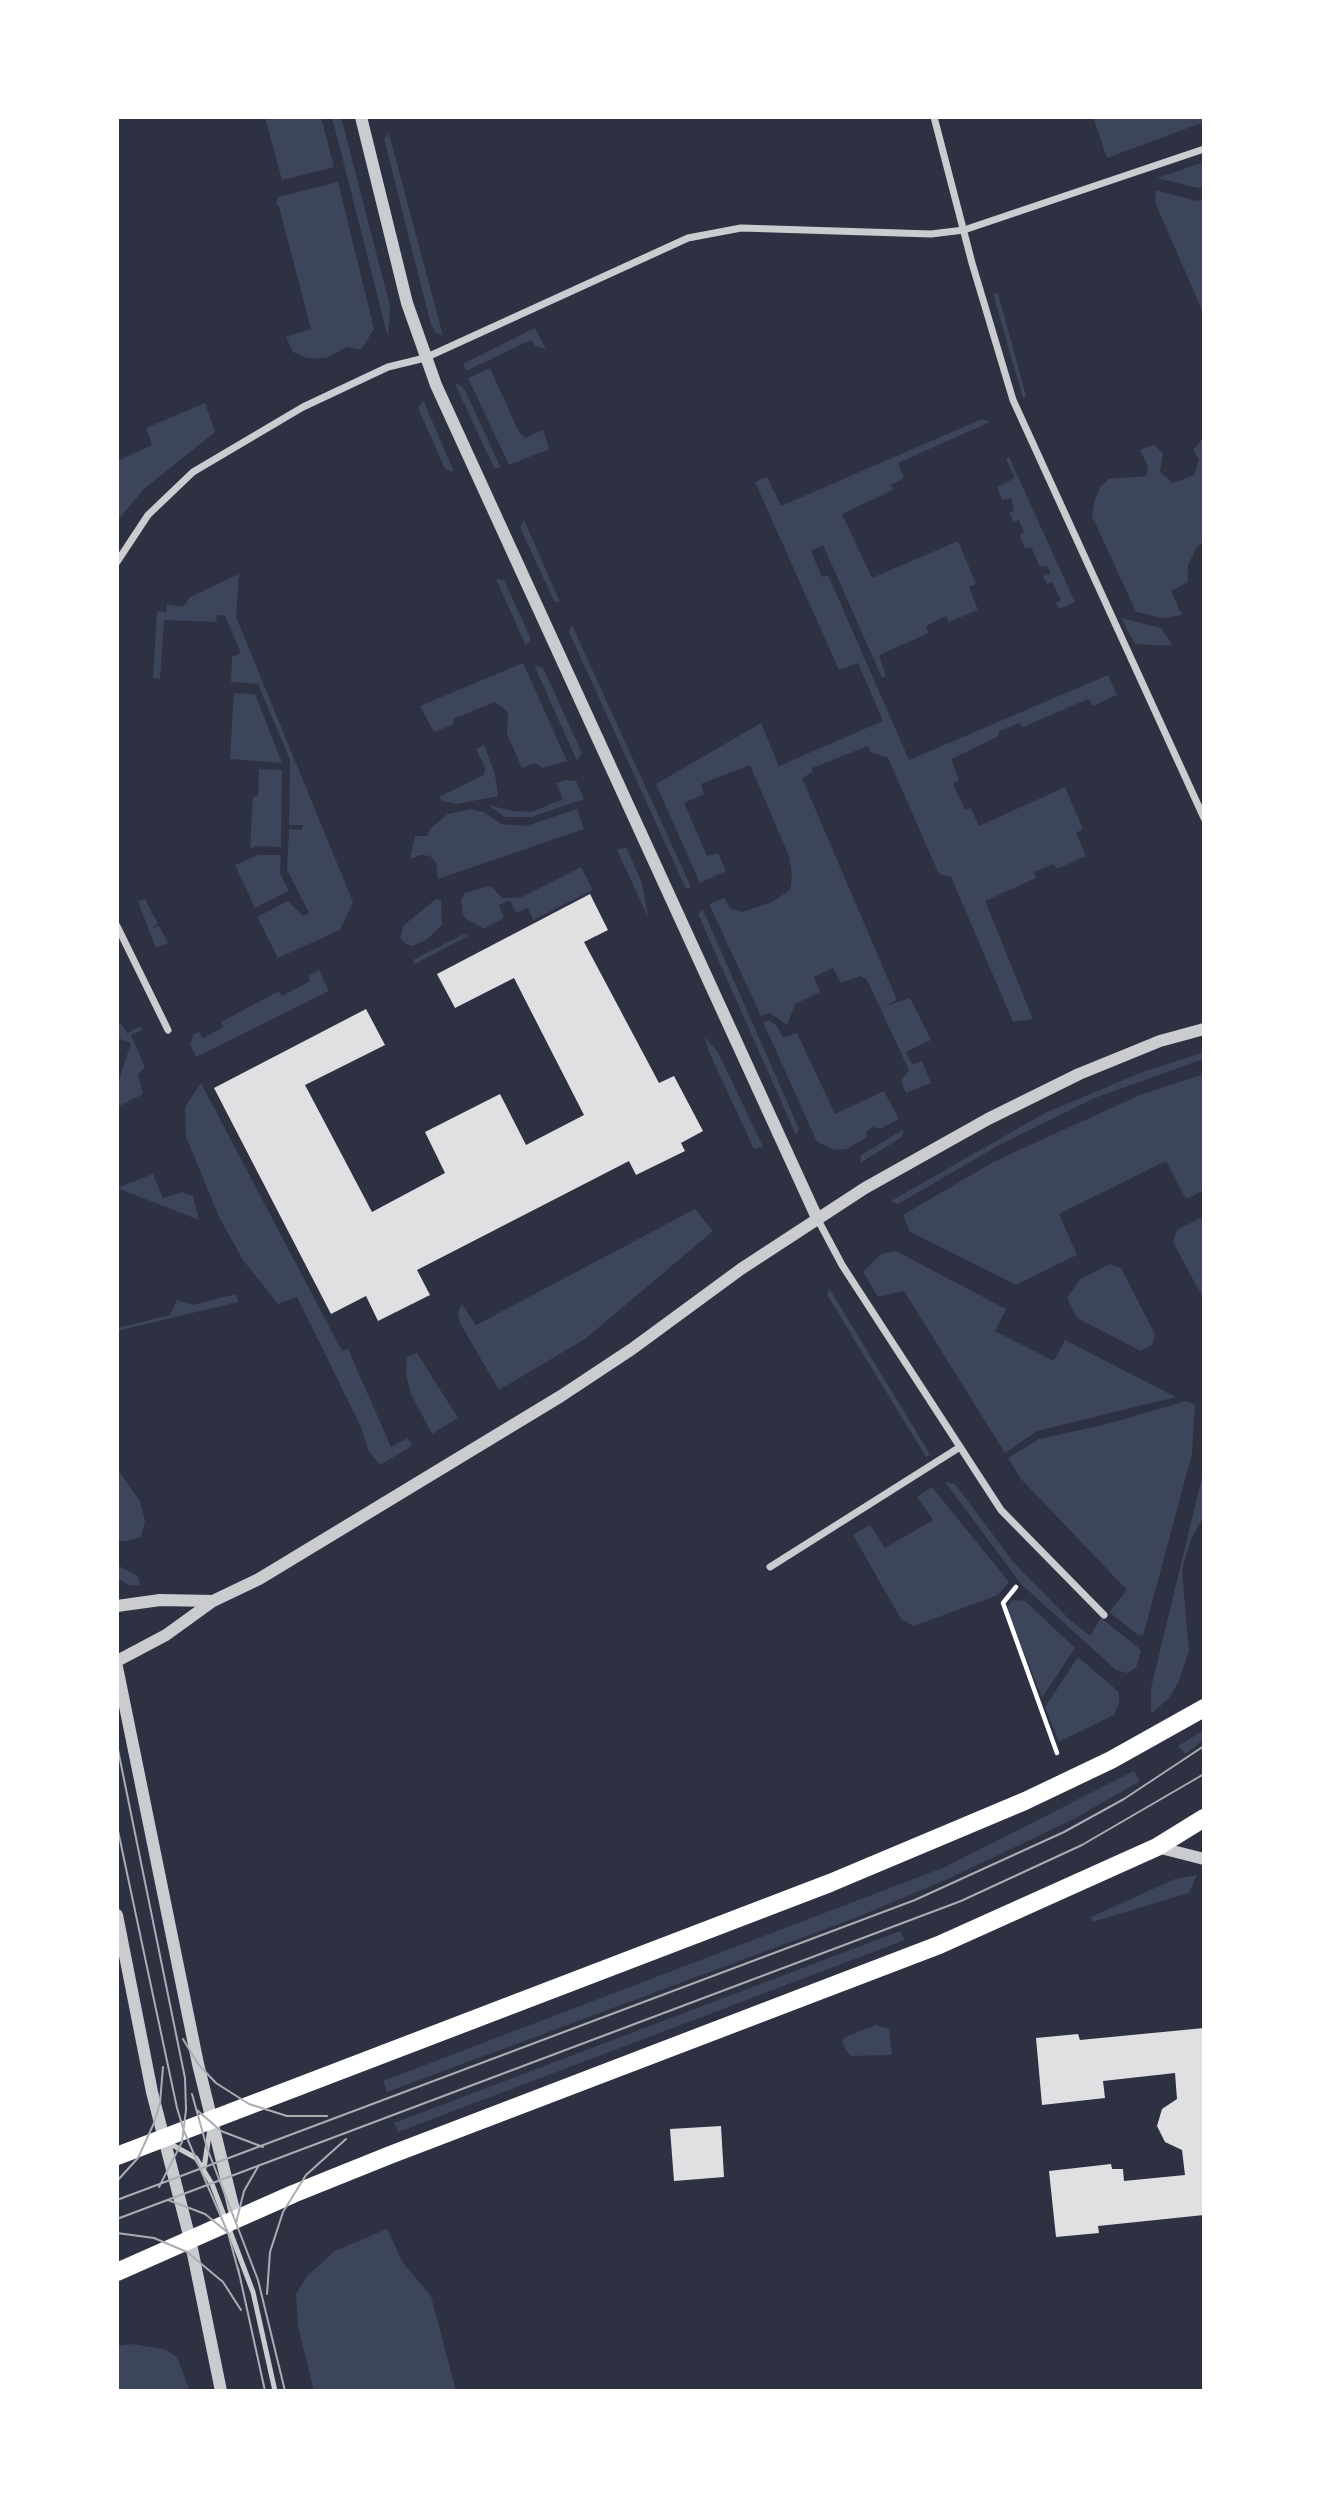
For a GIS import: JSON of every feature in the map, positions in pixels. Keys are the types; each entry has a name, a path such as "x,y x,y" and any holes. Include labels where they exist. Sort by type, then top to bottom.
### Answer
{"main road":[{"path":"117,2156 933,1840 1111,1760 1204,1708"},
{"path":"117,2272 390,2155 939,1945 1157,1847 1204,1818"}],"street":[{"path":"361,117 407,303 425,358 817,1218 842,1265 1001,1510 1104,1615"},
{"path":"934,117 1013,400 1204,818"},
{"path":"117,562 148,515 193,472 303,407 388,368 425,358 688,238 741,228 931,234 964,230 1204,149"},
{"path":"117,926 168,1030"},
{"path":"117,1661 166,1635 213,1601 260,1579 561,1396 817,1218 923,1154 1079,1074 1160,1041 1204,1029"},
{"path":"770,1567 960,1447"},
{"path":"117,1606 160,1600 213,1601"},
{"path":"117,1667 232,2221"},
{"path":"1157,1847 1204,1859"},
{"path":"117,1915 163,2139 190,2239 220,2391"}],"lane":[{"path":"204,2168 212,2120"},
{"path":"163,2139 196,2158 232,2221 253,2292 275,2391"}],"path":[{"path":"1016,1587 1003,1603 1057,1753"}],"shaded area":[{"path":"265,117 321,117 334,167 282,180"},
{"path":"332,117 341,117 390,306 388,338"},
{"path":"1093,117 1204,117 1204,122 1107,158"},
{"path":"389,134 443,336 435,332 431,325 384,138"},
{"path":"1204,162 1204,186 1198,188 1157,178"},
{"path":"338,182 374,329 361,350 347,347 326,358 307,358 293,352 286,337 311,329 276,203 278,197"},
{"path":"1156,190 1197,201 1204,198 1204,315 1155,202"},
{"path":"998,293 1026,396 1023,398 993,294"},
{"path":"535,328 546,349 535,346 531,340 466,371 463,364"},
{"path":"490,368 518,430 525,438 543,430 549,449 509,465 468,378"},
{"path":"454,382 464,388 501,468 494,468"},
{"path":"423,401 454,472 445,469 418,408"},
{"path":"205,403 215,432 144,489 117,521 117,461 152,445 146,428"},
{"path":"982,419 990,422 898,463 904,478 891,485 893,490 842,514 872,578 958,541 976,584 969,587 978,610 949,622 946,616 926,626 929,633 879,655 886,676 882,678 823,545 811,551 822,577 828,575 909,760 1108,675 1117,695 1093,706 1088,699 1023,727 1019,723 998,732 999,736 951,759 959,780 953,784 965,810 971,808 979,826 1065,787 1083,829 1076,833 1086,856 1057,869 1053,864 1034,872 1036,878 985,901 1033,1019 1013,1022 951,877 939,874 888,758 871,752 868,746 812,768 813,772 802,778 897,1000 883,1007 910,998 931,1040 906,1052 913,1065 922,1061 931,1083 906,1093 901,1081 909,1070 867,980 861,976 841,983 833,968 814,977 820,992 795,1004 787,1025 770,1013 761,1016 709,904 724,898 730,908 742,912 772,902 790,890 792,875 789,856 750,765 701,784 704,794 684,803 707,856 718,853 726,871 700,883 656,784 761,723 779,766 883,721 858,663 839,670 755,482 767,477 781,506"},
{"path":"1204,437 1204,541 1197,547 1188,565 1188,582 1171,591 1182,615 1163,618 1136,612 1092,516 1100,487 1109,479 1146,476 1148,466 1140,450 1154,445 1163,453 1160,472 1173,483 1194,475 1199,460 1193,450"},
{"path":"1009,457 1075,602 1059,609 1056,603 1061,600 1052,582 1047,584 1043,576 1051,574 1047,566 1040,567 1031,547 1025,549 1020,535 1024,533 1019,520 1014,522 1009,513 1014,511 1011,498 1002,500 997,487 1015,478 1006,459"},
{"path":"524,520 560,602 554,601 520,527"},
{"path":"239,574 236,617 353,902 340,930 278,958 257,917 288,901 303,916 309,913 287,870 289,829 302,830 303,825 289,825 290,760 258,684 231,682 232,657 241,653 225,616 216,615 217,622 164,620 160,679 153,678 157,611 166,612 167,604 183,607 190,597"},
{"path":"496,579 504,580 531,639 526,646"},
{"path":"1121,618 1161,628 1173,646 1135,644"},
{"path":"572,625 691,887 686,889 569,632"},
{"path":"523,663 567,761 543,768 535,763 522,768 507,734 508,712 495,702 453,719 454,724 434,732 420,706"},
{"path":"534,665 543,668 582,753 577,761"},
{"path":"234,693 255,694 282,763 230,759"},
{"path":"484,745 495,774 498,796 457,804 442,801 439,797 484,775 485,767 476,749"},
{"path":"259,769 282,770 281,847 256,846 250,849 253,797 258,796"},
{"path":"576,781 584,799 532,817 505,817 488,805 532,812 563,799 556,783"},
{"path":"470,809 484,812 501,824 526,826 577,809 584,829 438,879 436,862 430,856 421,855 410,859 415,836 427,836 431,828 448,814"},
{"path":"626,847 642,883 648,917 617,850"},
{"path":"258,855 281,855 280,873 289,891 255,908 235,865"},
{"path":"581,867 593,890 533,920 528,908 516,913 510,900 499,905 504,918 484,929 466,919 463,914 461,900 465,893 491,886 502,898 520,898"},
{"path":"135,894 139,901 145,899 158,924 152,928 159,926 168,943 156,948"},
{"path":"436,899 441,900 442,925 426,940 412,946 406,944 400,938 404,925"},
{"path":"703,910 799,1129 796,1135 698,914"},
{"path":"464,934 468,936 415,964 413,960"},
{"path":"319,970 329,991 196,1057 190,1044 194,1034 199,1032 203,1038 224,1027 221,1022 279,991 282,996 310,981 308,976"},
{"path":"769,1020 777,1026 783,1038 797,1033 835,1114 884,1091 899,1119 880,1129 873,1127 867,1131 866,1138 846,1149 835,1150 817,1142 763,1022"},
{"path":"121,1023 127,1033 139,1027 143,1030 131,1035 145,1067 138,1075 143,1094 117,1107 117,1086 131,1043 117,1038 117,1025"},
{"path":"705,1037 718,1052 763,1147 754,1149 708,1050"},
{"path":"1204,1052 1204,1059 1097,1097 1001,1144 898,1204 891,1201 1045,1113 1140,1073"},
{"path":"1204,1074 1204,1190 1186,1199 1166,1161 1059,1214 1077,1255 1016,1285 910,1232 903,1215 995,1161 1140,1095"},
{"path":"201,1083 342,1351 348,1349 391,1447 408,1438 412,1446 380,1465 369,1452 361,1427 297,1297 278,1304 243,1260 220,1219 186,1137 185,1107"},
{"path":"904,1129 902,1137 860,1163 861,1155"},
{"path":"153,1174 163,1198 182,1192 193,1196 199,1220 117,1188"},
{"path":"695,1209 713,1231 585,1339 499,1390 460,1323 458,1311 462,1304 476,1325"},
{"path":"1204,1216 1204,1300 1173,1242 1177,1230"},
{"path":"896,1251 1006,1309 995,1331 1054,1361 1065,1340 1176,1397 1037,1431 1005,1453 904,1291 878,1297 863,1272 881,1254"},
{"path":"1110,1264 1121,1268 1155,1334 1152,1345 1141,1351 1077,1318 1067,1298 1080,1279"},
{"path":"829,1288 930,1454 926,1457 827,1295"},
{"path":"236,1294 238,1302 117,1331 117,1328 170,1315 177,1300 192,1305"},
{"path":"417,1353 458,1418 432,1434 411,1394 406,1374 407,1357"},
{"path":"1186,1401 1195,1405 1192,1454 1143,1636 1109,1612 1127,1590 1021,1479 1008,1458 1039,1439 1111,1423"},
{"path":"1204,1469 1204,1516 1191,1539 1182,1570 1189,1651 1179,1681 1169,1698 1151,1714 1151,1688"},
{"path":"118,1470 140,1501 145,1521 141,1537 127,1541 120,1541 117,1534"},
{"path":"945,1482 955,1484 1014,1563 1069,1619 1090,1636 1101,1618 1141,1650 1136,1668 1127,1673 1116,1670 1021,1584"},
{"path":"932,1487 1009,1582 998,1595 914,1626 901,1619 853,1535 870,1525 885,1548 933,1520 917,1497"},
{"path":"117,1565 138,1576 140,1586 129,1585 117,1578"},
{"path":"1011,1601 1025,1601 1075,1648 1042,1698 1007,1609"},
{"path":"1078,1657 1119,1692 1119,1703 1114,1715 1059,1742 1045,1707"},
{"path":"1204,1730 1204,1740 1185,1754 1178,1746"},
{"path":"1134,1771 1140,1781 1074,1819 948,1879 855,1918 387,2092 383,2081 945,1867"},
{"path":"1197,1875 1189,1893 1092,1922 1091,1917 1175,1879"},
{"path":"900,1931 905,1940 398,2132 394,2123"},
{"path":"876,2025 889,2029 892,2055 851,2056 842,2041 845,2037"},
{"path":"387,2229 403,2263 431,2296 456,2391 314,2391 298,2327 296,2294 307,2276 335,2251"},
{"path":"132,2344 164,2349 177,2357 190,2391 117,2391 117,2346"}],"building":[{"path":"590,894 608,930 584,942 659,1083 674,1076 703,1131 681,1143 685,1151 636,1175 629,1161 417,1270 430,1295 378,1321 366,1296 331,1314 214,1088 366,1009 385,1045 305,1085 372,1212 445,1173 425,1132 500,1094 526,1145 584,1115 514,978 455,1008 437,974"},
{"path":"1204,2028 1204,2215 1098,2226 1099,2233 1056,2237 1049,2171 1111,2164 1112,2169 1123,2169 1124,2181 1185,2175 1182,2150 1165,2142 1157,2126 1162,2109 1177,2099 1175,2073 1103,2081 1105,2098 1042,2105 1036,2038 1078,2034 1080,2040"},
{"path":"721,2126 724,2177 674,2181 670,2129"}],"tram line":[{"path":"117,1745 185,2078 186,2110 182,2142 159,2187"},
{"path":"117,2200 915,1900 1064,1832 1124,1799 1204,1746"},
{"path":"117,2219 961,1901 1082,1845 1204,1774"},
{"path":"117,1826 177,2108 184,2131 228,2233 240,2277"},
{"path":"183,2039 198,2064 216,2083 249,2104 287,2116 327,2116"},
{"path":"117,2181 138,2158 154,2123 160,2103 163,2067"},
{"path":"192,2094 207,2148 258,2280 285,2391"},
{"path":"197,2110 221,2131 263,2147"},
{"path":"267,2294 270,2252 283,2212 306,2175 346,2139"},
{"path":"236,2223 244,2191 259,2165"},
{"path":"168,2200 205,2214 226,2231"},
{"path":"117,2233 154,2238 187,2252 223,2282 241,2310"},
{"path":"238,2268 265,2391"}]}
